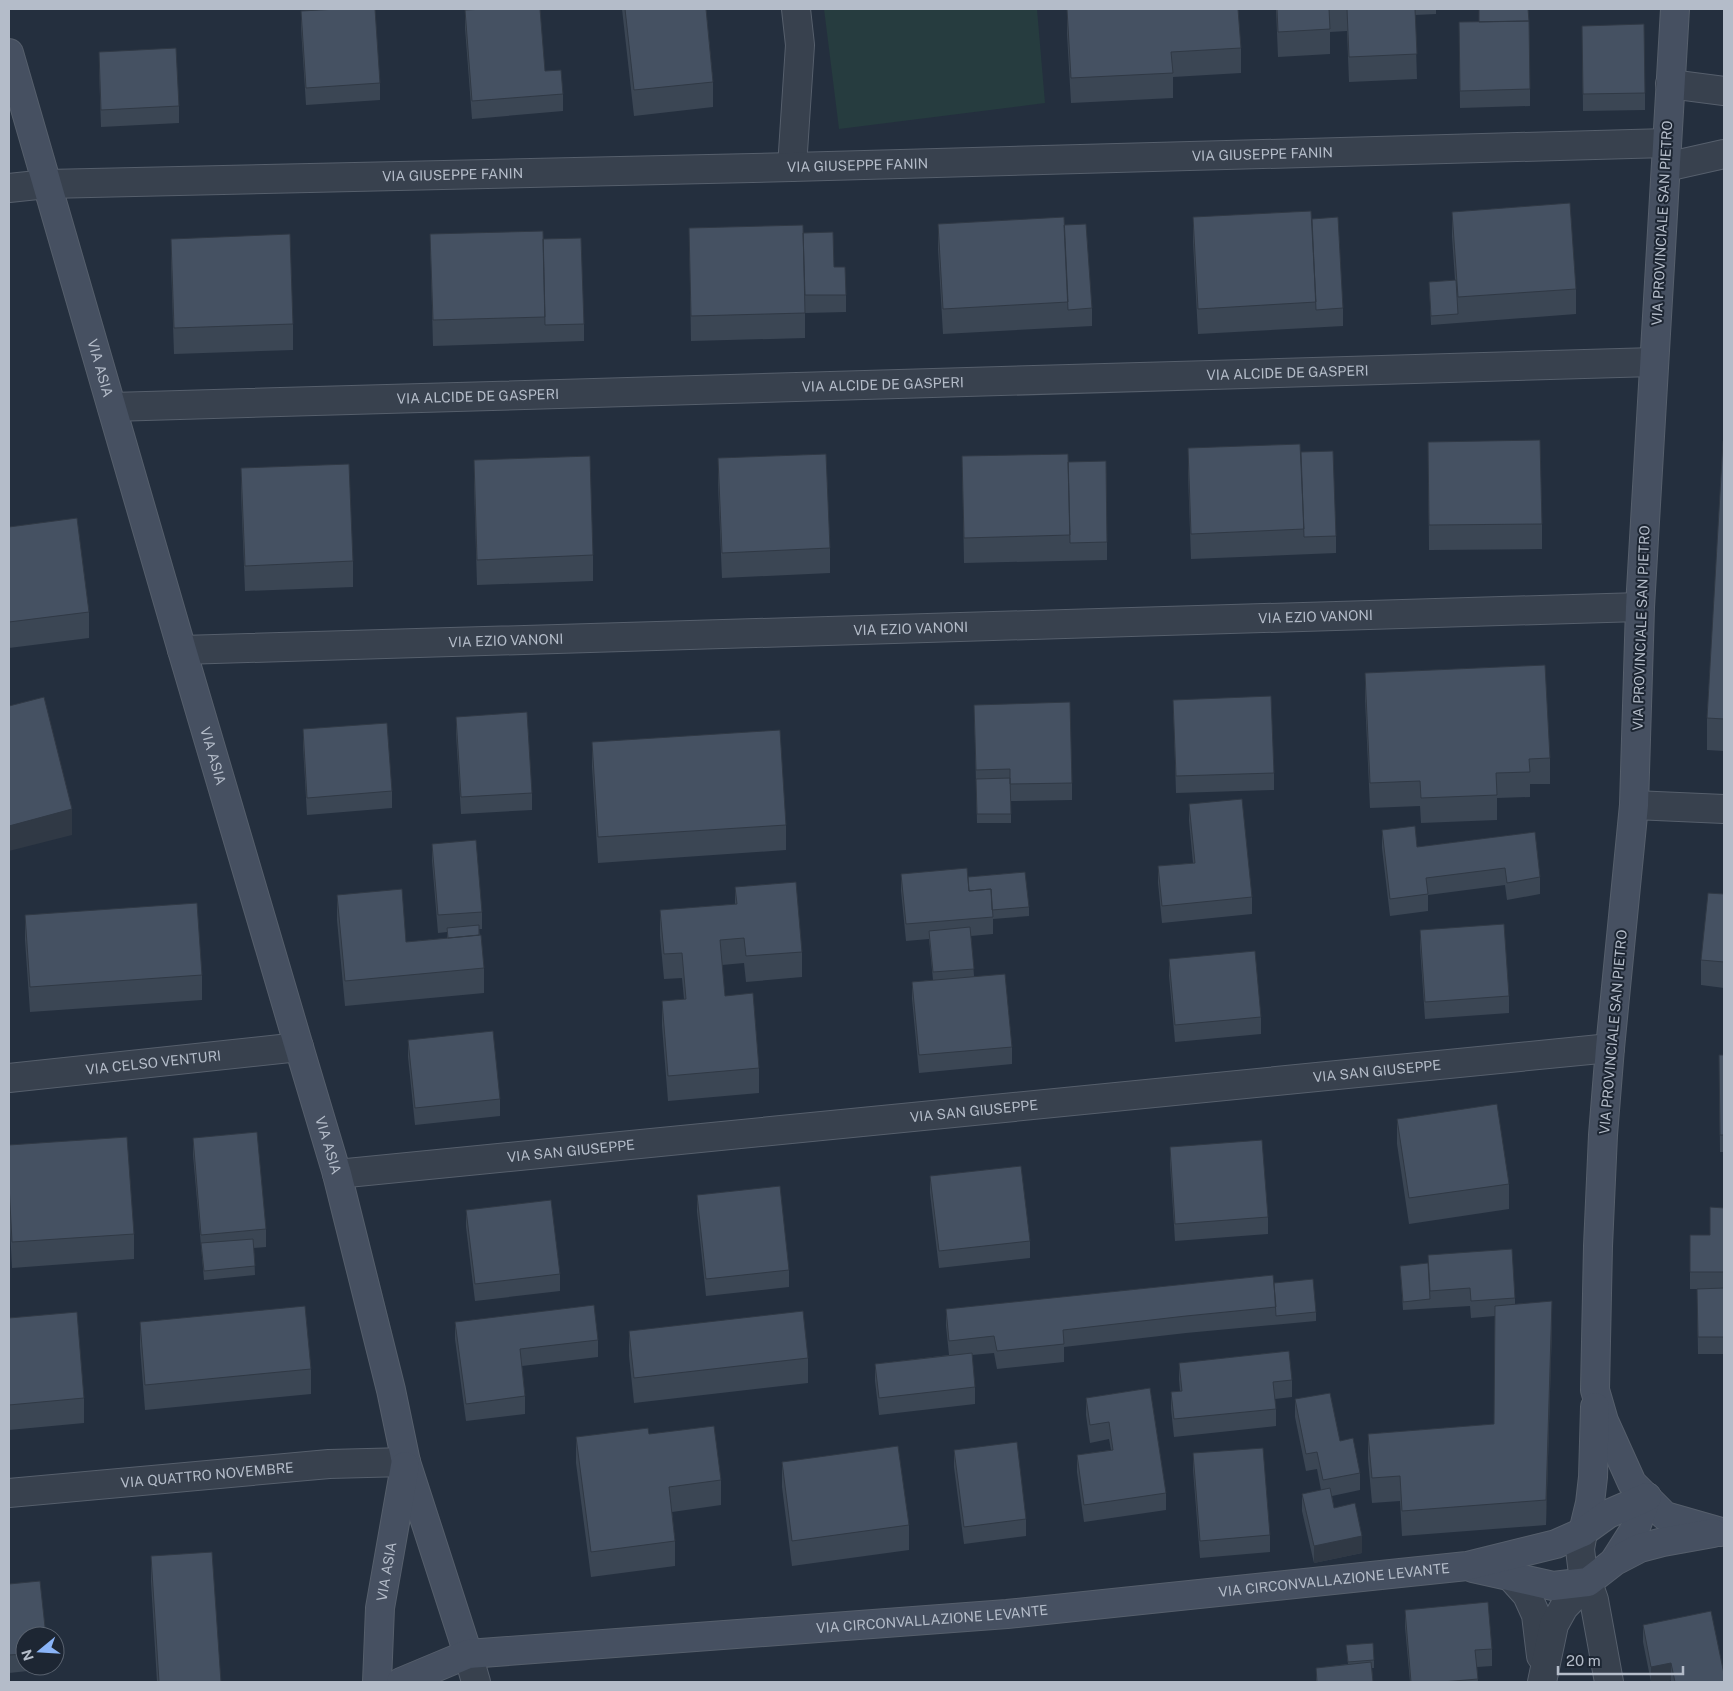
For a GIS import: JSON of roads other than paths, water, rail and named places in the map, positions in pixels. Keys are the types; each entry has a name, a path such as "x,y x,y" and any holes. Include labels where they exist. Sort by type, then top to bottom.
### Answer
{"main road":[{"name":"VIA PROVINCIALE SAN PIETRO","path":"1595,1390 1598,1246 1610,1048 1634,805 1640,607 1675,9"},
{"name":"VIA ASIA","path":"9,53 298,1047 338,1174 391,1390 406,1462 468,1654"},
{"path":"1595,1390 1604,1421 1632,1483 1665,1516 1722,1532"},
{"path":"1583,1532 1590,1503 1593,1477 1595,1390"},
{"name":"VIA ASIA","path":"377,1682 380,1608 406,1462"},
{"path":"1615,1561 1636,1527 1647,1497"},
{"name":"VIA CIRCONVALLAZIONE LEVANTE","path":"401,1682 468,1654 1007,1614 1467,1566 1556,1544 1583,1532 1608,1514 1647,1497"},
{"path":"1588,1582 1615,1561 1640,1548 1722,1532"},
{"name":"VIA CIRCONVALLAZIONE LEVANTE","path":"1467,1566 1553,1586 1588,1582"}],"street":[{"path":"792,166 800,45 796,9"},
{"path":"1670,84 1724,91"},
{"name":"VIA GIUSEPPE FANIN","path":"9,188 47,184 792,166 1724,154"},
{"name":"VIA ALCIDE DE GASPERI","path":"112,407 1654,362"},
{"name":"VIA EZIO VANONI","path":"182,650 1640,607"},
{"path":"1634,805 1724,809"},
{"name":"VIA CELSO VENTURI","path":"9,1078 298,1047"},
{"name":"VIA SAN GIUSEPPE","path":"338,1174 1610,1048"},
{"name":"VIA QUATTRO NOVEMBRE","path":"9,1493 329,1464 406,1462"},
{"path":"1583,1532 1580,1549 1582,1566 1594,1600 1610,1682"},
{"path":"1510,1576 1527,1595 1536,1615 1542,1679"},
{"path":"1542,1679 1554,1625 1564,1607 1588,1582"},
{"path":"468,1654 476,1682"}]}
